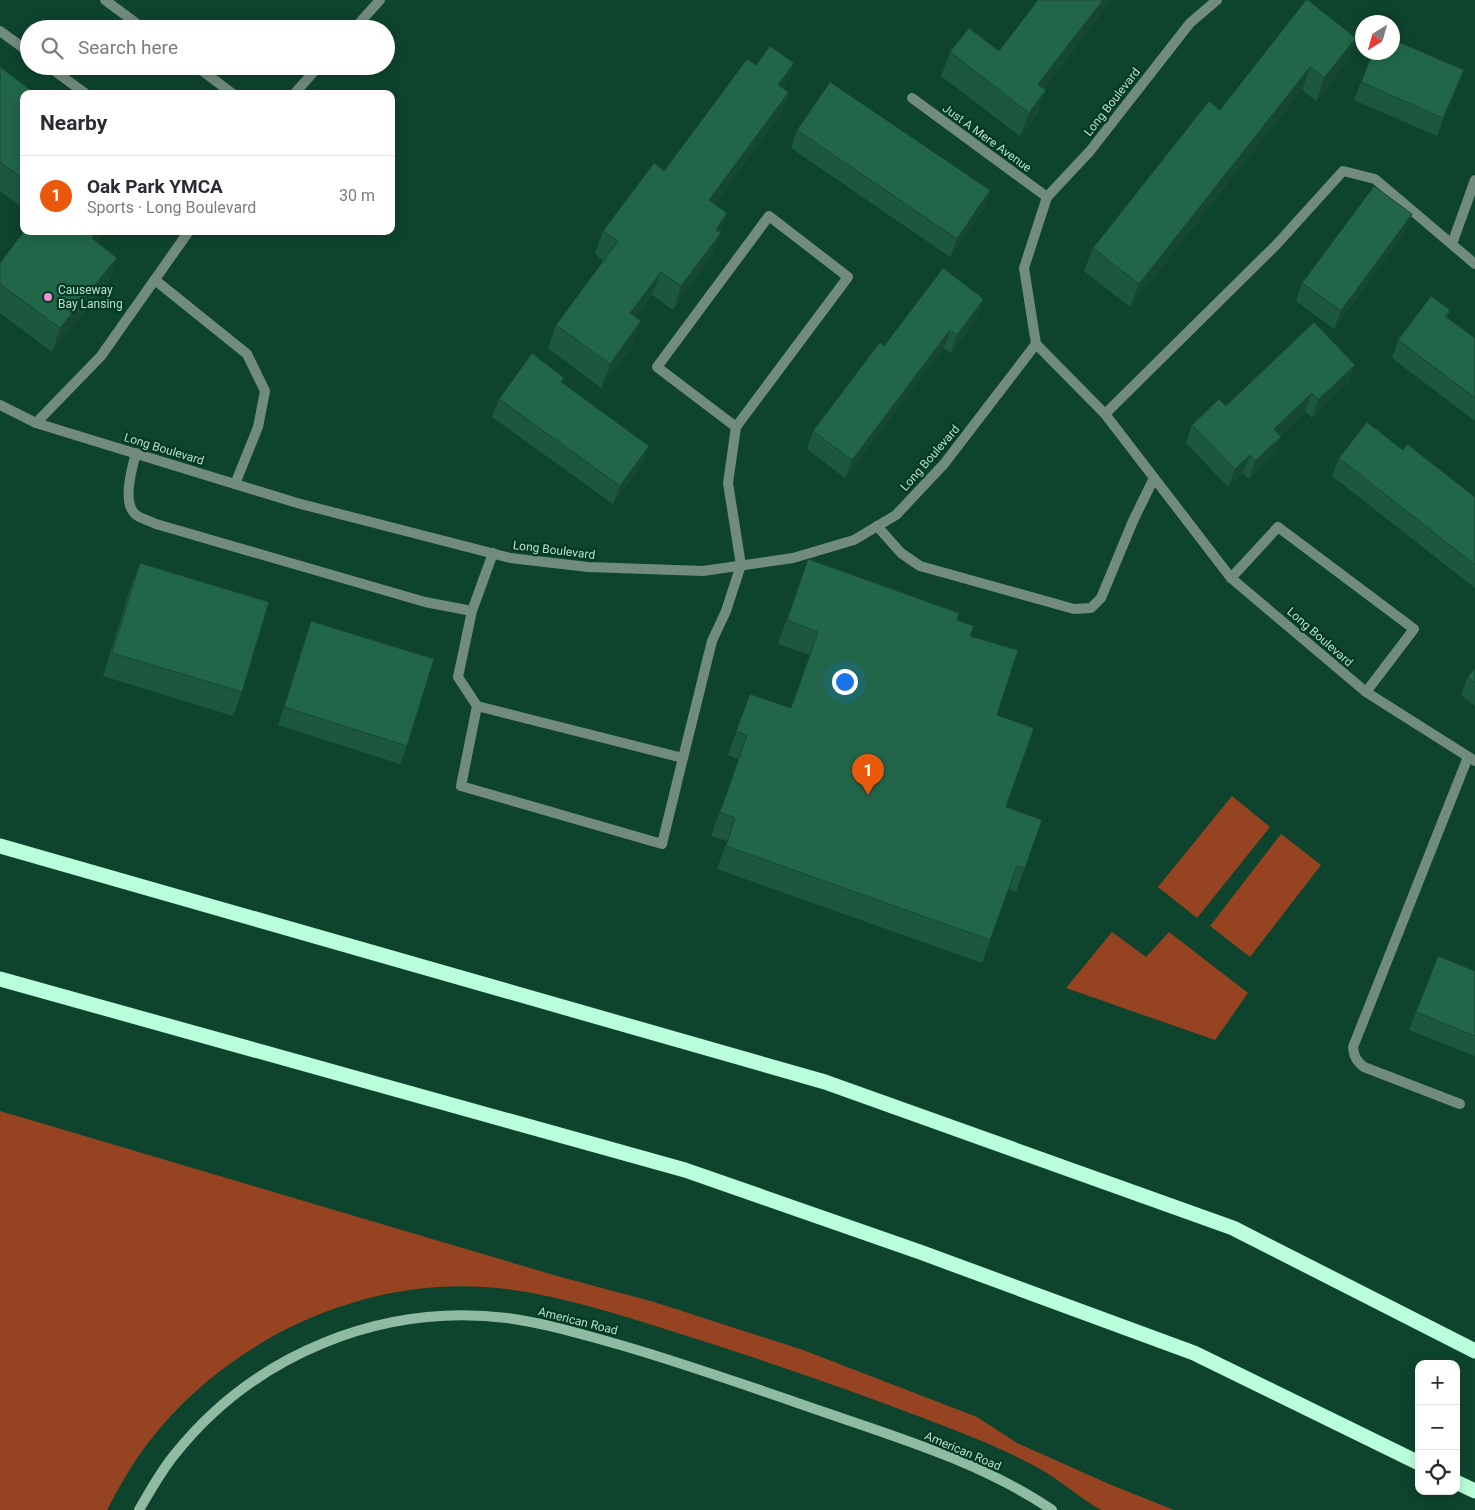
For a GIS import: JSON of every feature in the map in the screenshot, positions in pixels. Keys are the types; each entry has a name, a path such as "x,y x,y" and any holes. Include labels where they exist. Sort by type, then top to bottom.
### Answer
{"highway":[{"path":"0,846 825,1082 1233,1228 1475,1351"},
{"path":"0,978 685,1170 920,1252 1194,1353 1415,1461"},
{"path":"1460,1484 1475,1491"}],"street":[{"path":"105,0 132,20"},
{"path":"362,20 380,0"},
{"name":"Long Boulevard","path":"1218,0 1190,23 1090,150 1048,197 1024,268 1036,344 1105,414 1232,578 1366,692 1472,759"},
{"path":"0,31 20,45"},
{"path":"60,75 81,90"},
{"path":"208,75 228,90"},
{"path":"298,90 312,75"},
{"name":"Just A Mere Avenue","path":"912,98 1048,197"},
{"path":"1105,414 1277,244 1343,171 1375,179 1475,264"},
{"path":"1452,244 1475,180"},
{"path":"477,706 461,786 662,844 712,641 726,612 741,565 728,483 736,427 848,277 769,216 657,367 736,427"},
{"path":"36,423 101,356 186,235"},
{"path":"155,280 247,354 265,391 258,427 235,484"},
{"name":"Long Boulevard","path":"0,405 36,423 297,503 510,558 588,567 703,571 793,558 854,540 896,515 944,464 1036,344"},
{"path":"136,453 130,475 129,502 135,514 156,524 425,602 472,611"},
{"path":"877,526 901,553 920,566 1074,609 1091,608 1101,598 1133,521 1154,478"},
{"path":"1232,578 1278,527 1414,629 1366,692"},
{"path":"493,553 472,611 458,677 477,706 683,758"},
{"path":"1460,1104 1364,1067 1357,1062 1353,1047 1472,759"},
{"name":"American Road","path":"139,1510 164,1470 192,1434 224,1403 280,1364 360,1329 407,1319 471,1316 507,1318 570,1331 686,1365 931,1451 1018,1489 1052,1510"}],"shaded area":[{"path":"1232,796 1270,827 1197,918 1158,887"},
{"path":"1281,834 1321,865 1250,957 1210,926"},
{"path":"1112,932 1146,957 1169,932 1248,993 1215,1040 1066,988"},
{"path":"0,1111 557,1276 654,1302 803,1350 977,1417 1017,1443 1109,1484 1174,1510 1102,1510 1047,1473 977,1439 822,1381 665,1329 553,1297 484,1287 436,1287 388,1294 342,1306 297,1324 254,1347 215,1375 179,1407 142,1451 107,1510 0,1510"}],"building":[{"path":"1038,0 1103,0 1038,84 1046,90 1029,113 950,52 969,28 999,51"},
{"path":"1306,0 1355,37 1324,78 1310,67 1139,284 1093,248 1209,101 1220,110"},
{"path":"1400,42 1464,70 1443,118 1361,82 1370,60 1400,60"},
{"path":"770,46 794,63 778,85 789,92 709,200 727,213 716,230 721,233 681,286 661,272 630,313 641,321 610,364 556,325 618,241 603,231 654,163 664,171 747,59 756,65"},
{"path":"0,67 31,90 20,90 20,176 0,162"},
{"path":"830,82 990,190 957,239 797,130"},
{"path":"1374,186 1412,214 1341,311 1302,283"},
{"name":"Causeway Bay Lansing","path":"21,235 94,235 92,238 117,258 60,328 0,284 0,263"},
{"path":"943,268 984,299 957,335 950,330 852,460 813,431 880,342 884,346"},
{"path":"1431,296 1450,310 1445,316 1475,338 1475,398 1398,340"},
{"path":"1314,322 1355,365 1318,400 1312,393 1274,429 1281,437 1255,461 1250,455 1235,469 1192,425 1219,399 1226,406"},
{"path":"532,353 564,378 561,382 649,446 620,486 499,399"},
{"path":"1367,422 1403,450 1407,444 1475,497 1475,565 1339,458"},
{"path":"808,559 959,613 957,620 974,626 970,636 1018,650 997,715 1034,728 1006,807 1042,820 1025,868 1017,866 990,940 726,846 735,818 720,812 747,735 736,731 750,694 791,708 818,632 787,620"},
{"path":"140,563 269,602 242,692 112,653"},
{"path":"311,621 434,659 407,746 284,707"},
{"path":"1475,668 1475,683 1468,677"},
{"path":"1438,956 1475,971 1475,1036 1416,1012"}],"place":[{"name":"Causeway Bay Lansing","path":"48,297"},
{"name":"Oak Park YMCA","path":"868,795"}]}
